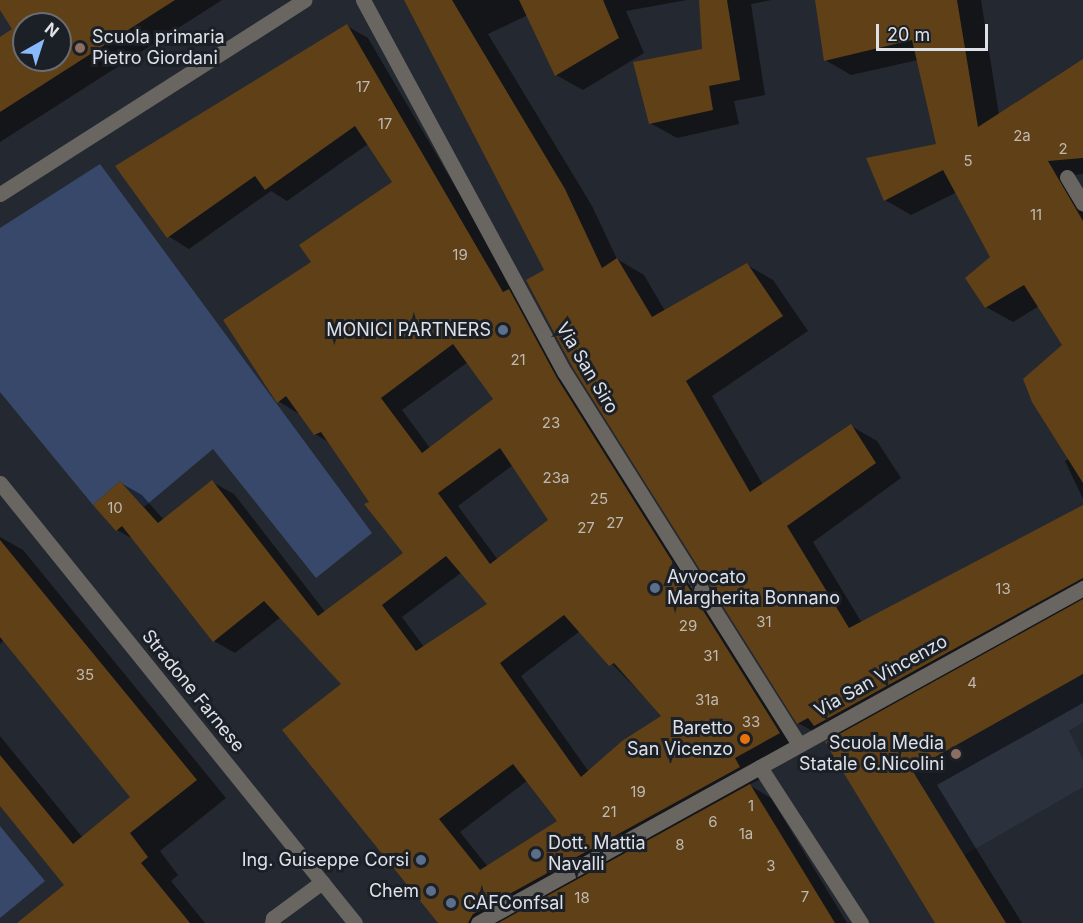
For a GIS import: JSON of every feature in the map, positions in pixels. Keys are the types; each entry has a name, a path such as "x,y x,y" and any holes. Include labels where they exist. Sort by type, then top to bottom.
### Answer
{"street":[{"path":"0,194 304,0"},
{"name":"Via San Siro","path":"363,0 566,373 798,743"},
{"path":"1066,177 1083,204"},
{"name":"Stradone Farnese","path":"0,483 355,923"},
{"name":"Via San Vincenzo","path":"478,923 760,767 798,743 1083,588"},
{"path":"760,767 861,923"},
{"path":"273,920 322,882"}],"shaded area":[{"path":"100,164 372,533 316,578 213,449 144,507 120,481 93,505 0,392 0,228"},
{"name":"Scuola Media Statale G.Nicolini","path":"1051,625 1083,677 1083,722 1069,731 1083,760 1083,787 912,885 828,748"},
{"path":"0,826 45,881 0,918"}],"building":[{"name":"Scuola primaria Pietro Giordani","path":"0,0 175,0 72,66 72,12 12,12 12,29 0,10"},
{"path":"404,0 452,0 565,189 602,268 617,258 652,317 747,263 783,316 686,381 750,492 851,424 876,463 787,526 849,628 1083,505 1083,578 814,726 808,718 797,724 573,368 526,280 544,270"},
{"path":"519,0 603,0 619,38 555,76"},
{"path":"699,0 727,0 740,80 709,86 713,110 649,124 633,62 702,49"},
{"path":"815,0 957,0 978,127 1083,59 1083,158 1048,161 1083,221 1083,483 1032,402 1023,379 1062,345 1024,285 985,308 965,278 990,257 943,170 884,201 866,158 936,144 912,40 824,61"},
{"path":"347,24 503,292 509,289 557,378 780,733 735,758 740,767 473,914 468,923 438,923 282,730 341,684 264,601 213,642 122,526 116,531 93,505 120,481 158,523 212,480 318,616 403,553 364,504 369,502 321,432 314,435 286,396 277,403 223,320 311,262 299,245 392,182 355,126 265,190 255,176 167,238 115,166","holes":["453,344 493,399 422,453 381,398","500,448 548,520 490,564 438,493","446,556 487,604 416,651 382,605","564,615 609,666 614,663 661,716 622,741 581,777 500,663","513,764 557,821 480,870 439,819"]},
{"name":"Scuola primaria Pietro Giordani","path":"12,29 12,72 62,72 0,112 0,37"},
{"path":"0,540 197,780 130,833 148,857 141,863 190,923 17,923 64,885 0,806 0,755 73,844 130,797 0,637"},
{"path":"1083,599 1083,674 912,770 1006,923 935,923 825,742"},
{"path":"750,784 835,923 498,923"}],"place":[{"name":"Scuola primaria Pietro Giordani","path":"80,48"},
{"name":"MONICI PARTNERS","path":"503,330"},
{"name":"Avvocato Margherita Bonnano","path":"655,588"},
{"name":"Baretto San Vicenzo","path":"745,739"},
{"name":"Scuola Media Statale G.Nicolini","path":"956,754"},
{"name":"Dott. Mattia Navalli","path":"536,854"},
{"name":"Ing. Guiseppe Corsi","path":"421,860"},
{"name":"Chem","path":"431,891"},
{"name":"CAFConfsal","path":"451,903"}]}
